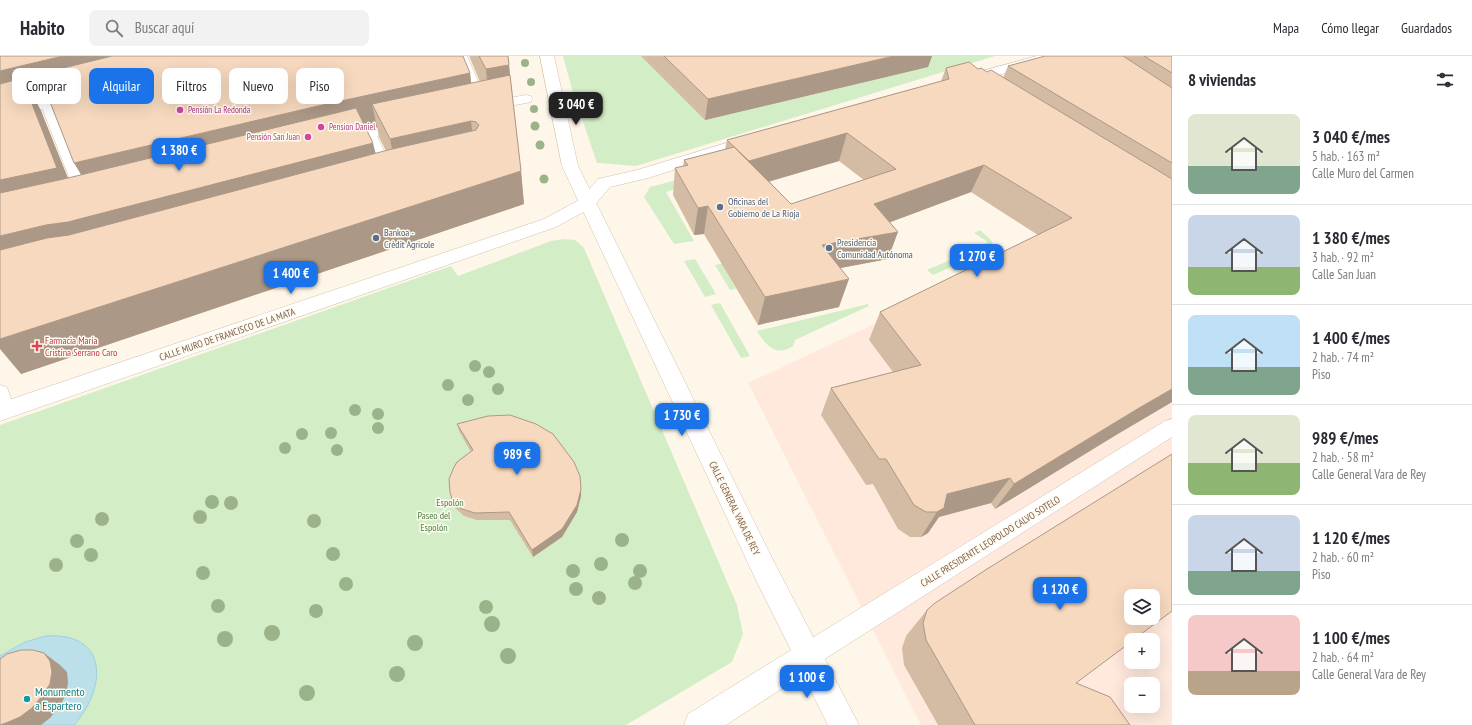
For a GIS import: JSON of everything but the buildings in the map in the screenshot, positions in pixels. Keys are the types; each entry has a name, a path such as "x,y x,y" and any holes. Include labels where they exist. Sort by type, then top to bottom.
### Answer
{"street":[{"path":"461,56 483,107"},
{"name":"CALLE GENERAL VARA DE REY","path":"547,56 570,166 808,655 844,725"},
{"path":"950,84 1053,56"},
{"path":"965,80 978,89"},
{"path":"468,111 526,99"},
{"path":"0,115 43,104"},
{"path":"47,104 88,205"},
{"path":"331,144 414,124"},
{"path":"369,134 391,179"},
{"path":"587,203 604,183 642,174 770,136"},
{"path":"73,208 103,201"},
{"name":"CALLE MURO DE FRANCISCO DE LA MATA","path":"2,405 550,223 587,203"},
{"name":"CALLE PRESIDENTE LEOPOLDO CALVO SOTELO","path":"808,655 1172,427"},
{"path":"699,725 808,655"}],"shaded area":[{"path":"1172,56 1172,725 921,725 748,383 940,293 1058,247 935,169 877,190 839,161 744,189"}],"green space":[{"path":"563,56 995,56 636,166 597,163 572,89"},
{"path":"715,170 722,176 666,192 694,241 674,244 644,197 650,187"},
{"path":"980,230 991,240 993,246 990,250 933,275 927,270 986,245 985,244 988,242 974,233"},
{"name":"Paseo del Espolón","path":"564,239 575,240 584,248 737,605 743,634 732,662 626,725 0,725 0,425 451,266 458,276 551,241"},
{"path":"780,252 784,258 725,269 736,289 730,290 715,265"},
{"path":"695,259 716,294 705,297 684,261"},
{"path":"720,303 750,356 741,358 711,305"},
{"path":"868,304 869,306 795,340 793,346 781,351 767,345 757,331"}],"water":[{"path":"46,636 67,637 82,643 91,653 96,665 96,680 92,695 85,710 74,725 0,725 0,656 25,642"}],"place":[{"name":"Pensión La Redonda","path":"180,110"},
{"name":"Pension Daniel","path":"321,127"},
{"name":"Pensión San Juan","path":"308,137"},
{"name":"Oficinas del Gobierno de La Rioja","path":"720,207"},
{"name":"Bankoa - Crèdit Agricole","path":"376,238"},
{"name":"Presidencia Comunidad Autónoma","path":"829,248"},
{"name":"Farmacia María Cristina Serrano Caro","path":"37,346"},
{"name":"Monumento a Espartero","path":"27,699"}],"park label":[{"name":"Espolón","path":"450,502"}]}
